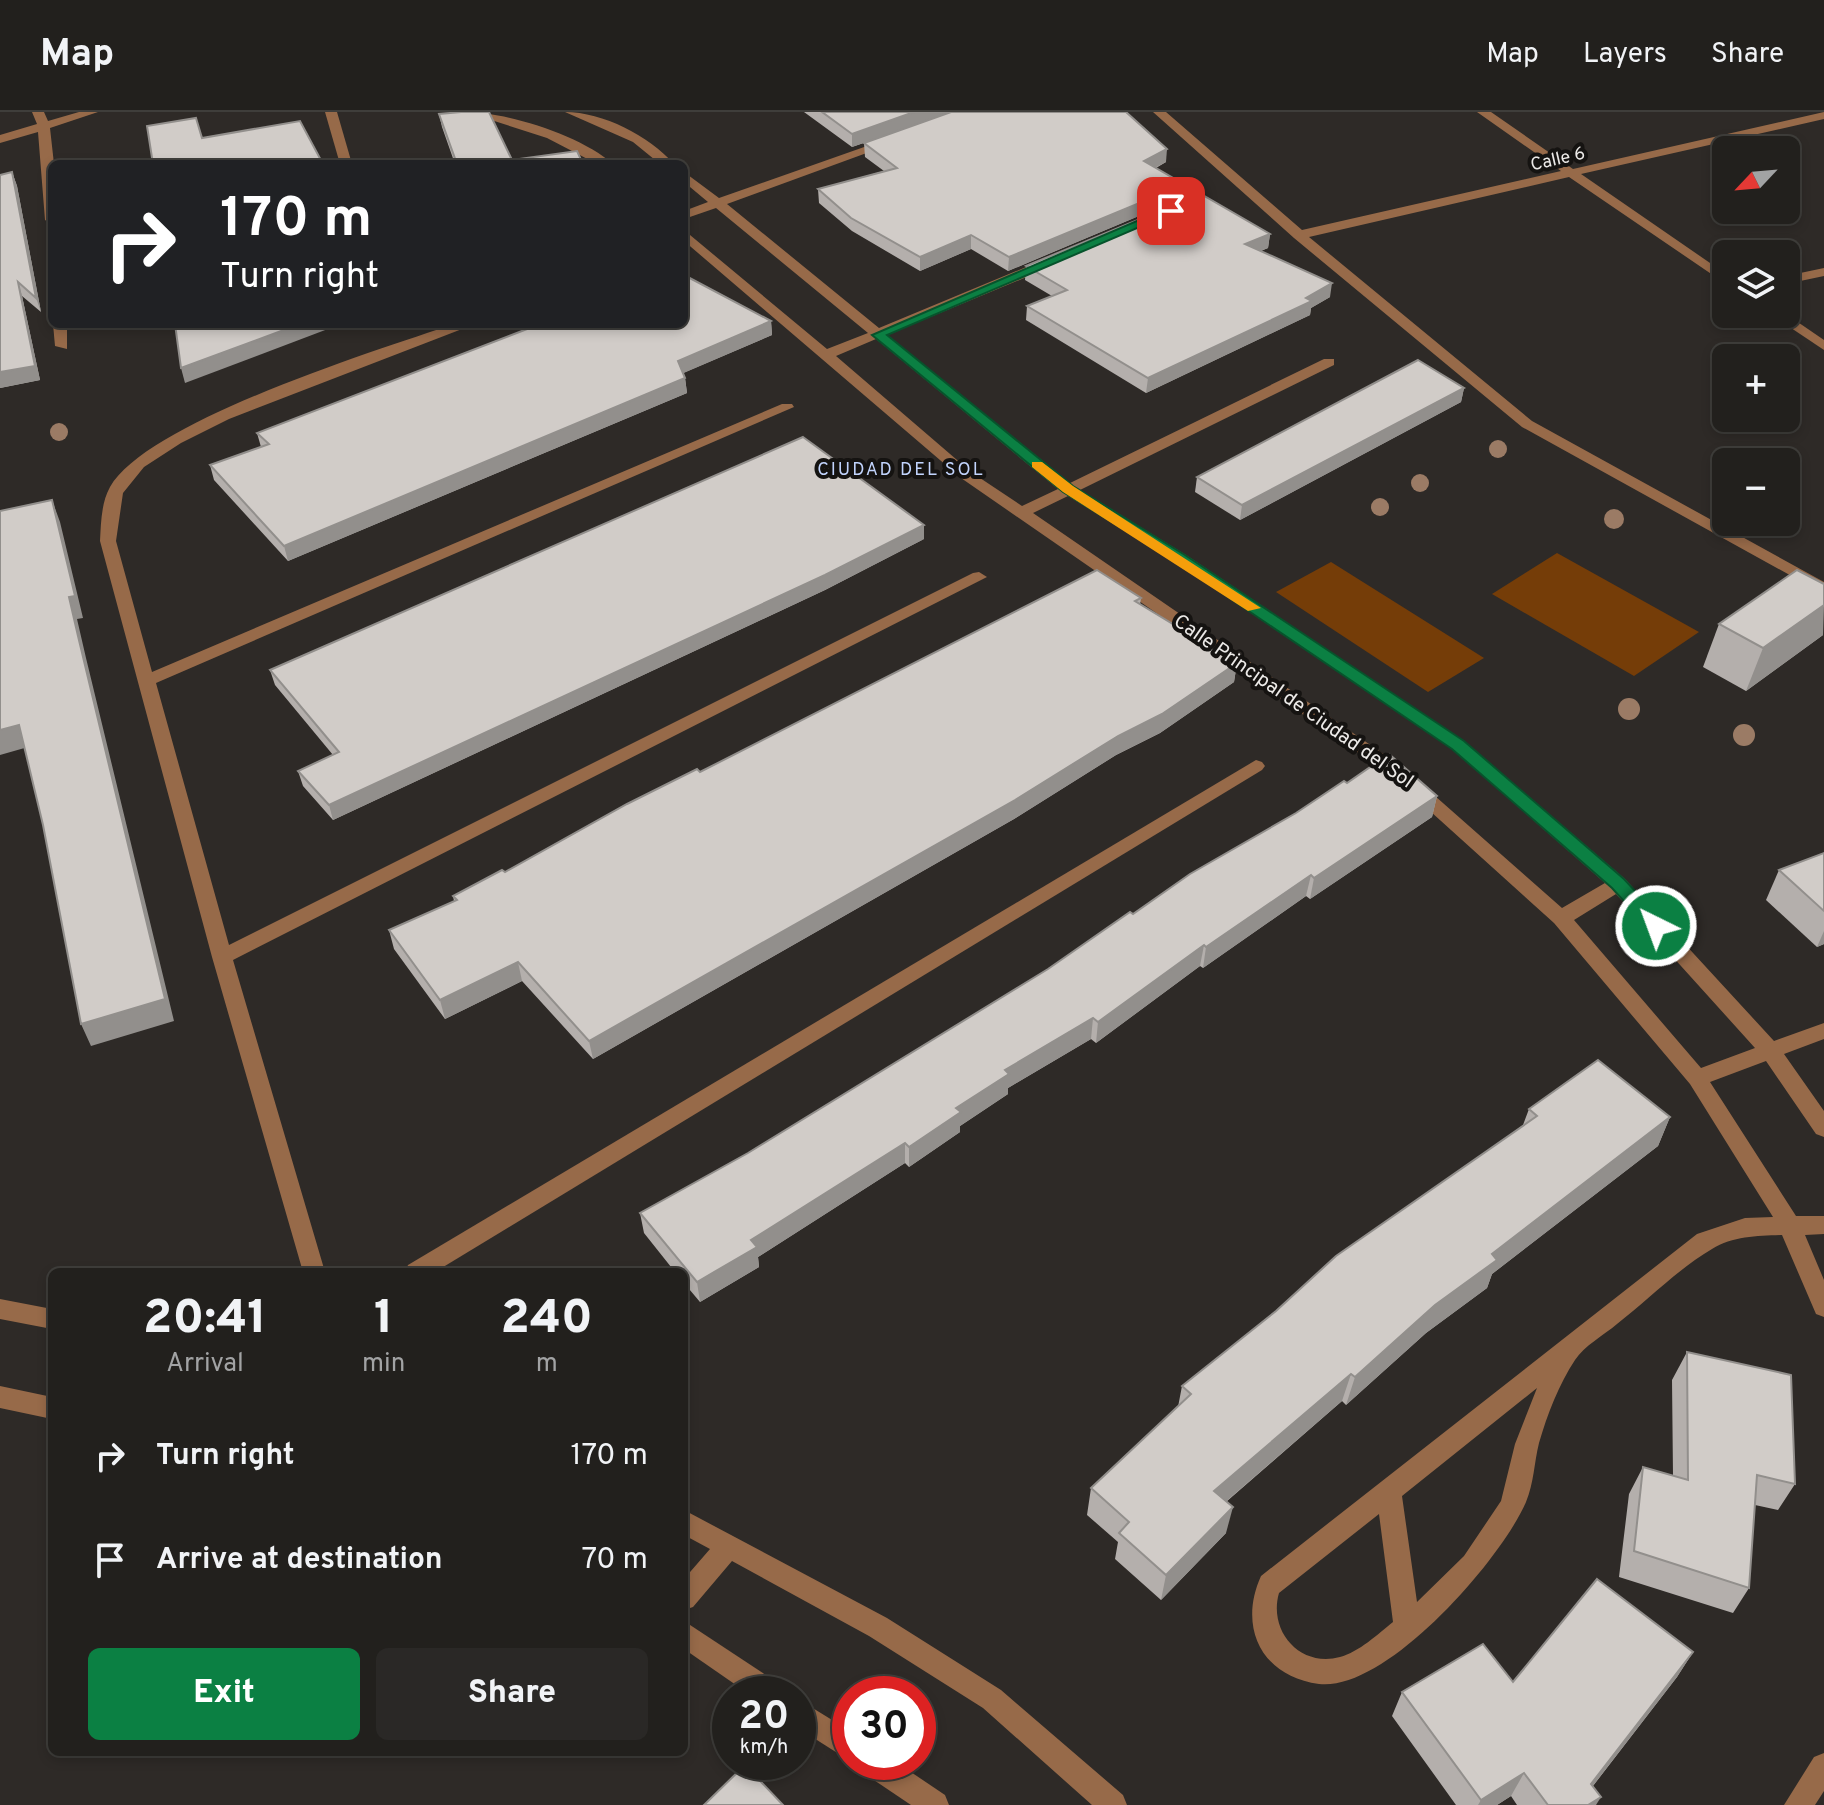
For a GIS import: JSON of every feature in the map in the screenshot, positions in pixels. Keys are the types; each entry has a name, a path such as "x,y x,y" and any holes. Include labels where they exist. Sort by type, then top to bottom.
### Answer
{"street":[{"path":"0,139 41,118 92,112"},
{"path":"331,112 345,160"},
{"path":"472,112 522,120 599,160"},
{"path":"571,112 637,139 663,160"},
{"path":"1159,112 1299,235 1527,424 1824,589"},
{"path":"1483,112 1712,270"},
{"name":"Calle 6","path":"1299,235 1573,175 1824,115"},
{"path":"41,118 48,183"},
{"path":"688,214 897,139"},
{"path":"688,179 1068,489 1180,558 1458,745 1618,884 1771,1052 1824,1128"},
{"name":"Calle Principal de Ciudad del Sol","path":"688,237 966,475 1395,770 1561,918 1697,1078 1789,1224 1824,1307"},
{"path":"826,355 1068,254"},
{"path":"1800,277 1824,272"},
{"path":"60,328 62,346"},
{"path":"313,1268 222,957 108,541 110,511 119,485 152,454 230,413 457,328"},
{"path":"1798,328 1824,346"},
{"path":"1021,513 1329,362"},
{"path":"148,680 787,407"},
{"path":"222,957 979,577"},
{"path":"423,1268 1256,766"},
{"path":"1561,918 1618,884"},
{"path":"1697,1078 1824,1031"},
{"path":"1568,1350 1545,1393 1527,1446 1517,1495 1472,1565 1407,1627 1351,1666 1318,1671 1288,1660 1279,1652 1263,1622 1262,1604 1270,1585 1705,1241 1745,1227 1824,1225"},
{"path":"0,1309 48,1318"},
{"path":"0,1397 48,1407"},
{"path":"1389,1493 1407,1627"},
{"path":"688,1524 878,1627 992,1699 1113,1805"},
{"path":"688,1593 729,1546"},
{"path":"688,1637 746,1676"},
{"path":"1798,1805 1824,1767"},
{"path":"898,1780 935,1805"}],"shaded area":[{"path":"1557,553 1699,632 1634,676 1492,594"},
{"path":"1331,562 1484,658 1428,692 1276,592"}],"building":[{"path":"489,112 512,160 456,160 439,114"},
{"path":"822,112 914,112 852,134"},
{"path":"951,112 1126,112 1167,149 1144,161 1270,234 1245,244 1332,283 1306,298 1312,301 1148,378 1027,306 1067,290 1026,266 1179,203 1180,192 1166,192 1009,257 971,235 920,257 851,218 818,189 897,168 864,143"},
{"path":"196,118 202,138 300,121 321,160 152,160 147,126"},
{"path":"577,151 581,160 512,160"},
{"path":"12,172 36,298 18,282 35,366 0,372 0,175"},
{"path":"688,277 771,321 678,361 685,378 284,546 210,465 269,444 257,433 530,328 688,328"},
{"path":"176,328 289,328 181,368"},
{"path":"1418,360 1464,388 1242,505 1197,477"},
{"path":"803,437 924,525 825,575 329,805 298,771 339,752 270,670"},
{"path":"52,500 75,596 69,597 165,999 81,1024 43,825 19,725 0,730 0,511"},
{"path":"1097,570 1141,598 1135,601 1237,663 1162,714 1118,736 1015,800 589,1041 518,962 440,1000 389,930 457,900 453,896 502,870 505,872 627,804 697,769 700,772"},
{"path":"1797,570 1824,584 1824,605 1763,648 1719,624"},
{"path":"1389,754 1437,796 1314,878 1311,875 1206,947 1204,945 1098,1022 1093,1018 1005,1070 1009,1074 956,1108 961,1112 909,1147 905,1143 751,1240 757,1247 697,1282 640,1213 748,1153 1048,969 1190,874 1296,813 1344,781 1347,783"},
{"path":"1824,853 1824,911 1779,870"},
{"path":"1598,1060 1670,1117 1492,1254 1497,1260 1435,1305 1355,1377 1351,1374 1214,1491 1233,1507 1166,1575 1119,1533 1129,1522 1091,1488 1191,1394 1182,1386 1276,1311 1336,1256 1537,1116 1529,1109"},
{"path":"1687,1352 1791,1375 1795,1484 1757,1475 1749,1588 1634,1551 1643,1467 1688,1480"},
{"path":"1597,1579 1693,1652 1591,1784 1601,1797 1588,1805 1548,1805 1524,1773 1481,1800 1402,1692 1483,1644 1513,1682"},
{"path":"730,1780 759,1780 783,1805 704,1805"}],"slow traffic":[{"path":"1037,464 1068,489 1254,608"}],"district":[{"name":"CIUDAD DEL SOL","path":"901,470"}],"route":[{"path":"1171,211 878,335 1068,489 1180,558 1458,745 1618,884 1656,926"}]}
